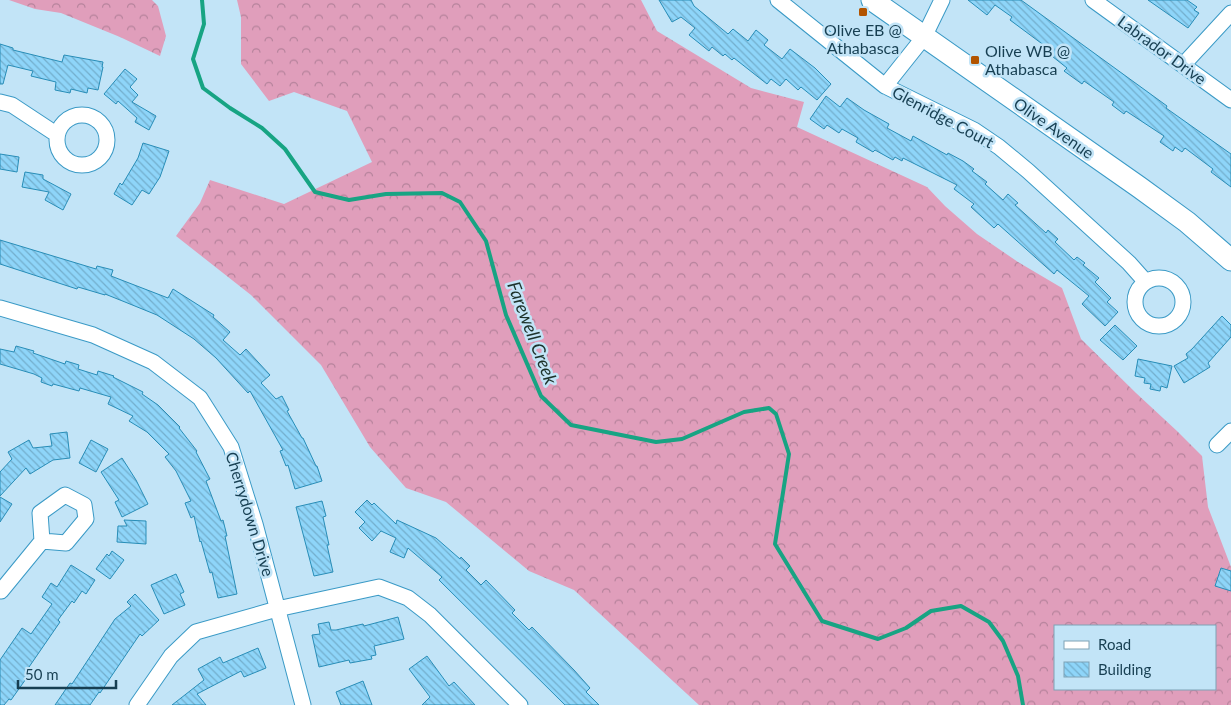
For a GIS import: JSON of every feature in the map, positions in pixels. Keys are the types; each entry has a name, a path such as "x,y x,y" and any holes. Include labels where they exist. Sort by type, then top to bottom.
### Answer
{"main road":[{"name":"Olive Avenue","path":"872,0 1139,187 1187,222 1231,260"}],"street":[{"name":"Glenridge Court","path":"778,0 885,86 974,130 999,147 1129,263 1145,282"},
{"path":"885,86 924,37 942,0"},
{"name":"Labrador Drive","path":"1093,0 1231,100"},
{"path":"1183,65 1231,13"},
{"path":"0,102 12,106 56,134"},
{"name":"Cherrydown Drive","path":"0,308 93,335 153,362 200,398 230,447 255,524 302,705"},
{"path":"1217,445 1231,431"},
{"path":"0,591 42,541"},
{"path":"137,705 171,656 196,632 277,609 378,587 408,598 430,615 520,705"}],"green space":[{"path":"9,0 152,0 158,6 166,36 160,56 61,13 35,9"},
{"path":"237,0 641,0 657,31 751,88 804,102 797,127 927,187 945,206 977,234 1018,262 1062,288 1081,339 1202,456 1208,507 1231,567 1231,705 699,705 574,590 529,571 446,502 406,488 370,447 321,365 251,295 176,236 200,203 210,180 284,204 372,162 347,111 294,92 269,101 241,64 241,17"}],"building":[{"path":"659,0 691,0 694,6 728,34 733,29 748,41 756,30 768,40 764,45 782,59 790,49 815,68 831,84 817,100 801,87 798,90 786,79 780,86 771,79 767,84 734,58 732,60 725,54 723,56 712,47 709,51 689,35 695,28 681,17 672,22"},
{"path":"968,0 1021,0 1231,154 1231,187 1211,172 1213,169 1185,148 1182,152 1175,147 1173,151 1160,142 1164,136 1126,111 1124,114 1112,105 1114,102 1084,81 1082,84 1064,71 1067,68 1043,49 1045,46 1010,20 1012,17 995,5 987,15"},
{"path":"1148,0 1187,0 1197,7 1194,10 1199,13 1188,28"},
{"path":"0,44 13,48 13,50 62,62 64,55 103,62 98,90 88,88 87,93 71,89 70,93 55,90 56,82 31,76 33,71 8,65 3,84 0,84"},
{"path":"125,69 137,79 130,87 138,95 132,102 156,116 149,130 135,122 137,118 118,101 116,104 104,94"},
{"path":"826,96 840,107 847,98 889,124 887,128 911,141 913,136 947,155 948,153 963,161 974,169 972,171 987,182 985,184 1003,200 1008,194 1018,203 1015,205 1046,233 1048,230 1058,239 1055,242 1074,260 1077,257 1085,263 1083,265 1099,278 1095,282 1111,298 1107,302 1118,312 1105,326 1082,304 1089,296 1057,270 1054,274 998,224 994,228 971,207 974,204 954,189 957,185 903,158 902,161 895,157 893,160 875,150 873,152 856,142 858,138 842,129 839,133 827,125 824,129 810,119"},
{"path":"143,143 169,151 160,177 149,194 142,190 132,205 114,194 120,183 122,185 138,158"},
{"path":"0,154 19,157 17,172 0,169"},
{"path":"25,172 43,175 43,179 71,194 63,210 45,200 49,192 22,187"},
{"path":"0,240 96,269 97,266 113,270 111,276 168,298 173,289 214,315 213,317 230,332 223,340 240,355 246,349 270,375 261,383 276,399 282,396 289,410 287,411 317,466 322,481 295,489 288,465 286,466 280,451 283,450 250,391 248,393 216,358 194,339 157,315 105,294 78,287 77,289 0,264"},
{"path":"1222,316 1231,325 1231,337 1208,363 1210,367 1184,383 1174,366 1188,358 1186,354"},
{"path":"1115,325 1137,346 1123,360 1100,340"},
{"path":"16,346 34,351 33,353 65,364 66,361 79,365 78,369 97,375 98,371 114,376 143,392 142,394 158,405 180,427 197,451 210,479 206,481 221,521 223,520 237,594 218,598 212,572 210,573 200,542 194,516 191,518 185,503 191,501 176,471 165,457 169,454 147,432 129,421 133,416 108,404 111,397 80,388 79,391 53,384 52,386 41,382 42,378 34,374 0,364 0,349 14,352"},
{"path":"1138,359 1172,366 1167,388 1161,386 1160,391 1150,389 1151,384 1144,383 1145,378 1135,376"},
{"path":"67,432 70,458 53,460 30,474 26,468 0,496 0,472 12,459 8,452 29,440 33,448 52,446 50,434"},
{"path":"91,440 108,449 96,472 79,463"},
{"path":"122,458 148,504 122,517 115,502 119,500 101,472"},
{"path":"0,497 12,504 0,522"},
{"path":"367,500 372,505 374,503 396,524 397,520 436,538 460,559 461,557 470,566 466,570 481,585 486,580 515,610 512,613 529,630 532,627 574,670 590,688 586,692 599,705 565,705 439,580 442,577 408,548 404,558 390,552 396,538 381,531 372,541 359,528 365,522 355,512"},
{"path":"322,501 326,516 323,517 329,545 327,545 333,572 314,576 296,507"},
{"path":"124,520 146,521 146,544 117,542 118,526 127,526"},
{"path":"112,551 124,560 110,579 96,569 107,554 109,556"},
{"path":"71,565 95,580 86,594 82,591 58,620 60,622 29,667 33,669 11,700 9,699 4,705 0,705 0,660 22,628 31,634 52,604 42,597 51,583 57,587"},
{"path":"1221,568 1231,571 1231,591 1215,586"},
{"path":"176,574 184,592 180,594 185,605 164,614 151,585"},
{"path":"135,594 159,620 142,636 140,634 90,705 55,705 70,683 72,684 115,619 131,606 127,602"},
{"path":"398,617 404,639 374,646 376,655 371,656 372,659 350,663 349,660 319,667 312,635 320,634 318,624 329,622 331,630 336,630 363,624 364,626"},
{"path":"258,648 266,668 244,677 241,671 197,694 206,705 172,705 204,680 198,669 220,657 223,663"},
{"path":"427,656 449,686 454,682 475,705 422,705 430,697 409,669"},
{"path":"363,681 372,705 341,705 336,692"}],"waterway":[{"name":"Farewell Creek","path":"202,0 204,24 193,59 203,88 262,128 285,149 315,192 349,200 386,194 442,193 460,202 486,241 506,315 541,396 571,425 656,442 682,439 744,412 769,408 776,414 789,454 775,544 822,621 878,639 906,628 931,611 961,606 989,622 1003,641 1018,676 1023,705"}],"place":[{"name":"Olive EB @ Athabasca","path":"863,12"},
{"name":"Olive WB @ Athabasca","path":"975,60"}]}
